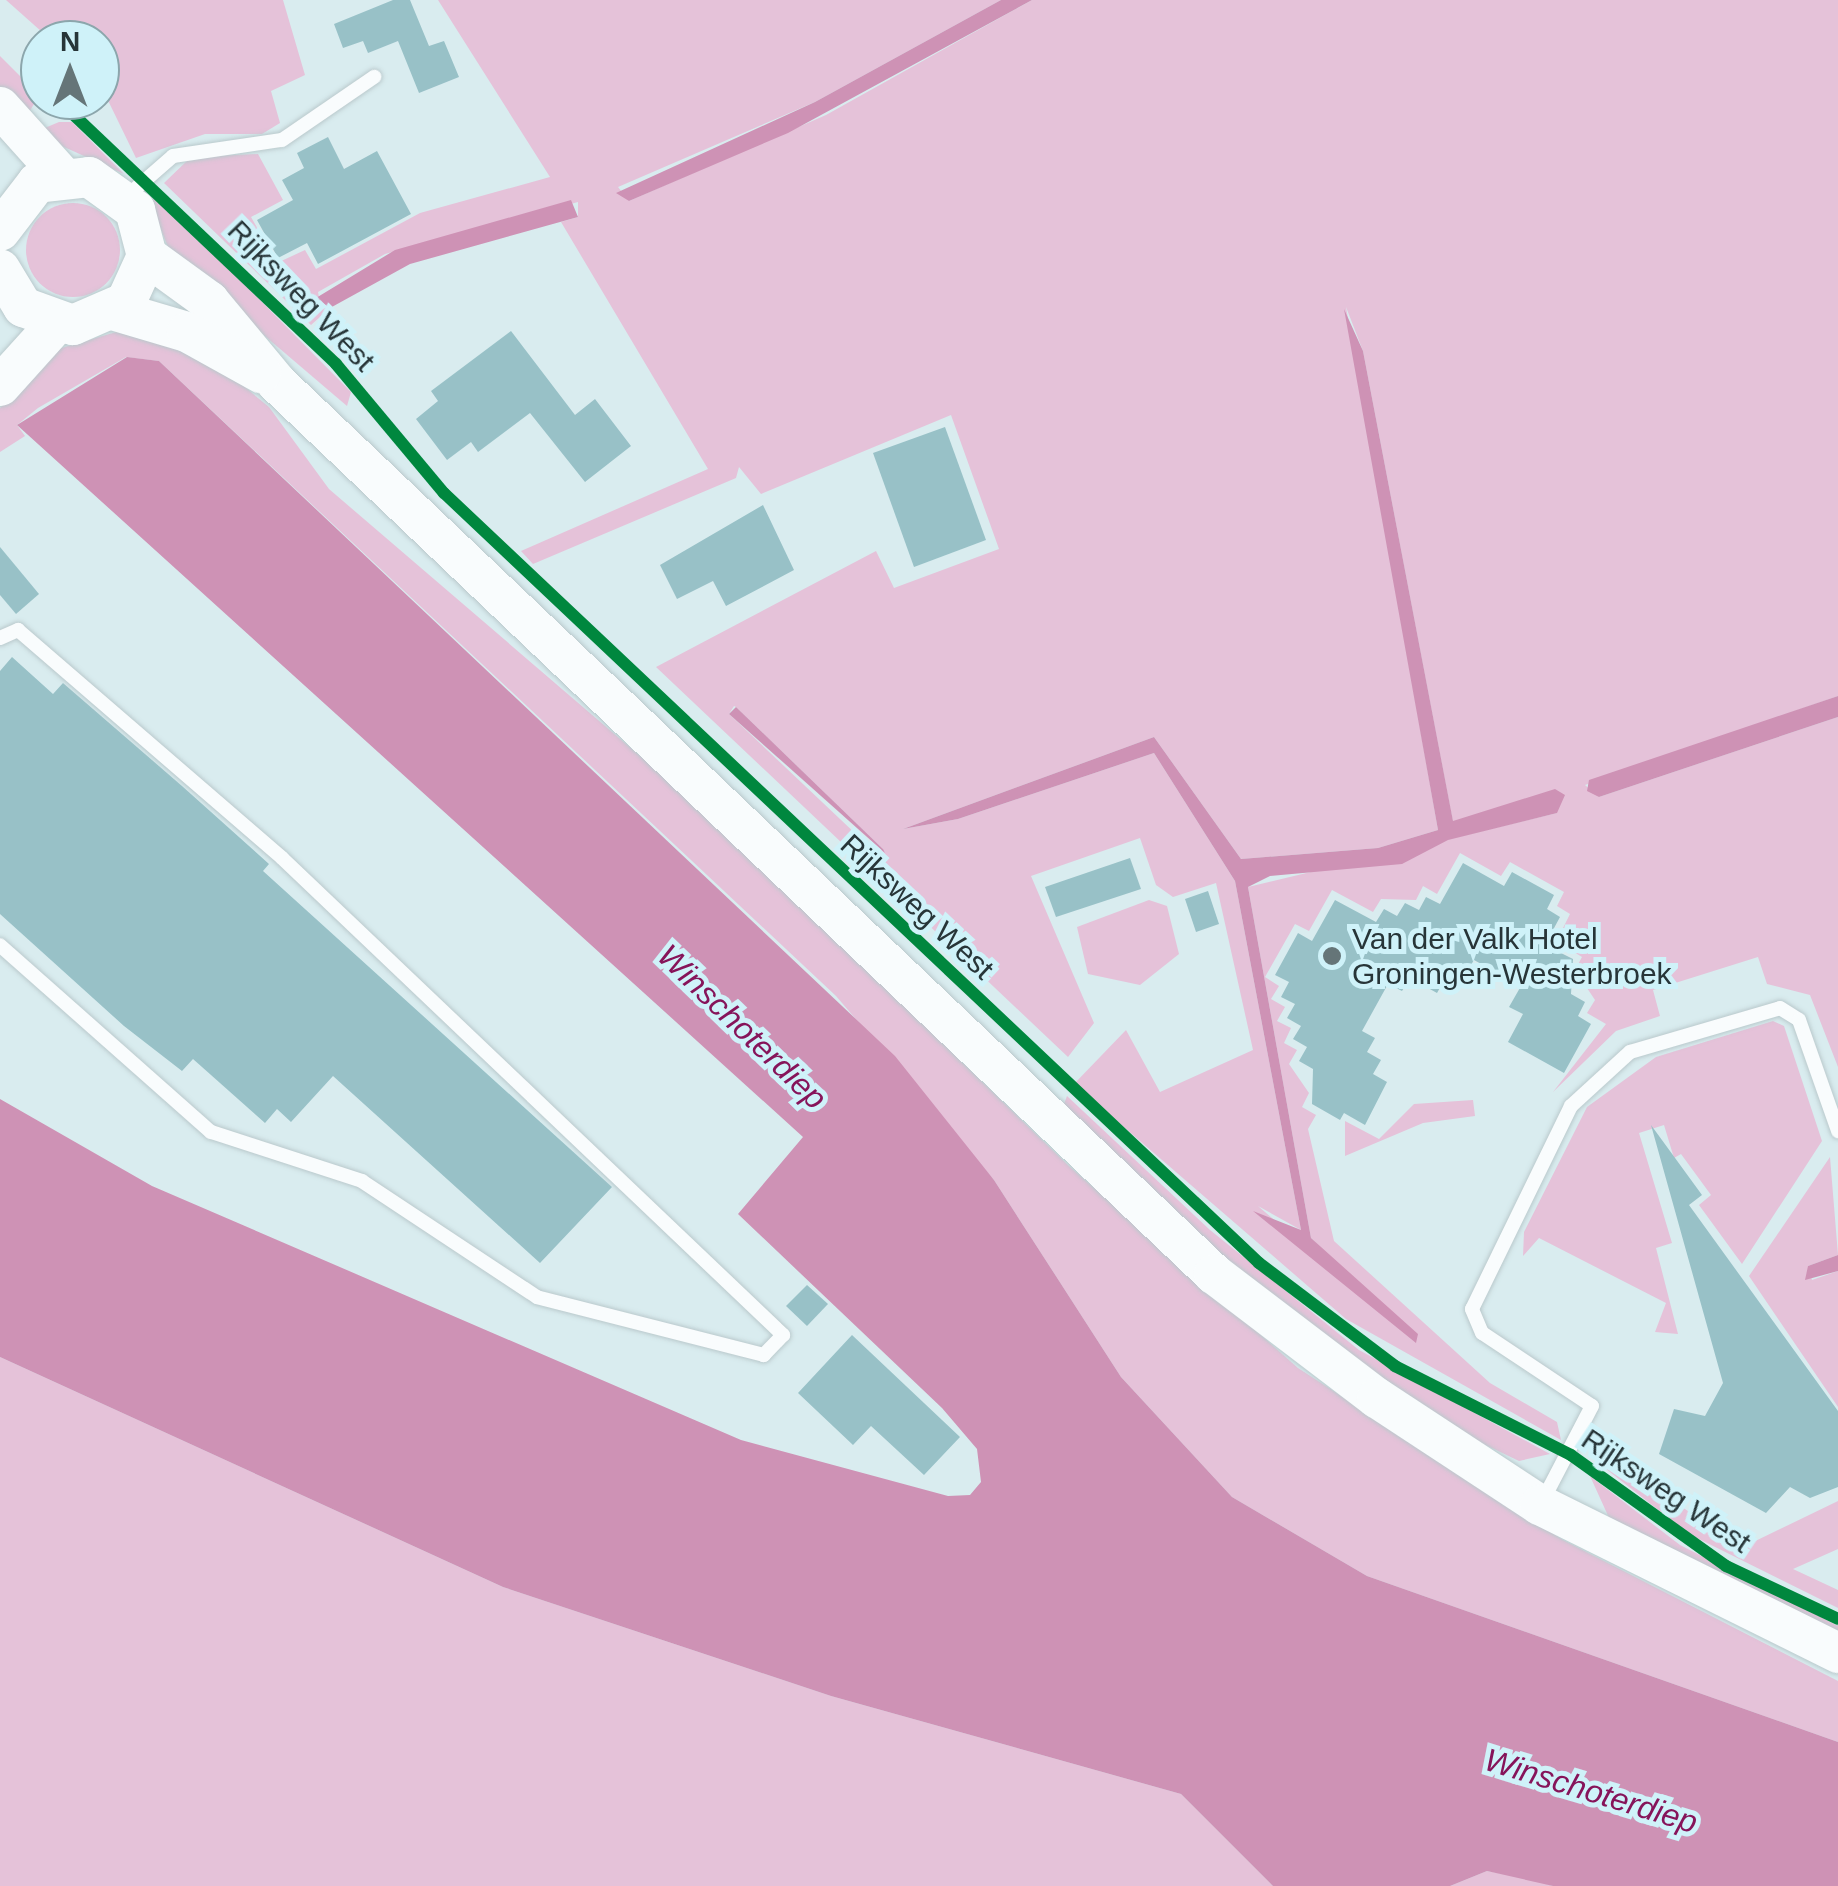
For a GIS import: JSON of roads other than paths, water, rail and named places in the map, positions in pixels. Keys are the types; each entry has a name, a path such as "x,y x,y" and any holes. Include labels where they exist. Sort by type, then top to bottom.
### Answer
{"main road":[{"path":"0,107 62,176"},
{"path":"0,386 58,323 116,311 147,256 126,197 102,181 62,176 3,206"},
{"name":"Rijksweg West","path":"147,256 209,301 278,383 1155,1221 1303,1345 1540,1505 1838,1653"},
{"path":"2,292 58,323"},
{"name":"Rijksweg West","path":"116,311 187,332 278,383"}],"lane":[{"path":"126,197 172,156 282,140 374,77"},
{"path":"0,638 18,630 282,858 783,1335 764,1355 537,1296 362,1181 211,1132 0,944"},
{"path":"1540,1505 1592,1406 1482,1333 1472,1309 1571,1106 1630,1052 1780,1008 1799,1020 1838,1131"}],"water":[{"path":"1001,0 1032,0 788,133 629,201 616,193 815,102"},
{"path":"571,200 578,217 410,264 330,308 316,298 395,250"},
{"path":"1344,309 1363,351 1453,821 1555,789 1565,795 1557,813 1448,840 1402,864 1270,876 1248,887 1311,1238 1418,1334 1416,1343 1253,1211 1301,1230 1235,881 1154,753 958,819 903,829 1154,737 1241,859 1378,848 1438,830"},
{"name":"Winschoterdiep","path":"127,357 159,361 895,1056 994,1180 1121,1377 1232,1497 1367,1576 1838,1742 1838,1886 1553,1886 1487,1871 1450,1886 1273,1886 1181,1794 831,1696 503,1587 0,1357 0,1099 152,1186 741,1440 948,1496 970,1495 981,1482 977,1449 942,1408 738,1214 803,1137 17,425"},
{"path":"1838,696 1838,717 1599,797 1587,791 1589,780"},
{"path":"736,707 883,849 885,853 729,714"},
{"path":"1838,1255 1838,1271 1805,1280 1808,1266"}],"place":[{"name":"Van der Valk Hotel Groningen-Westerbroek","path":"1332,956"}]}
